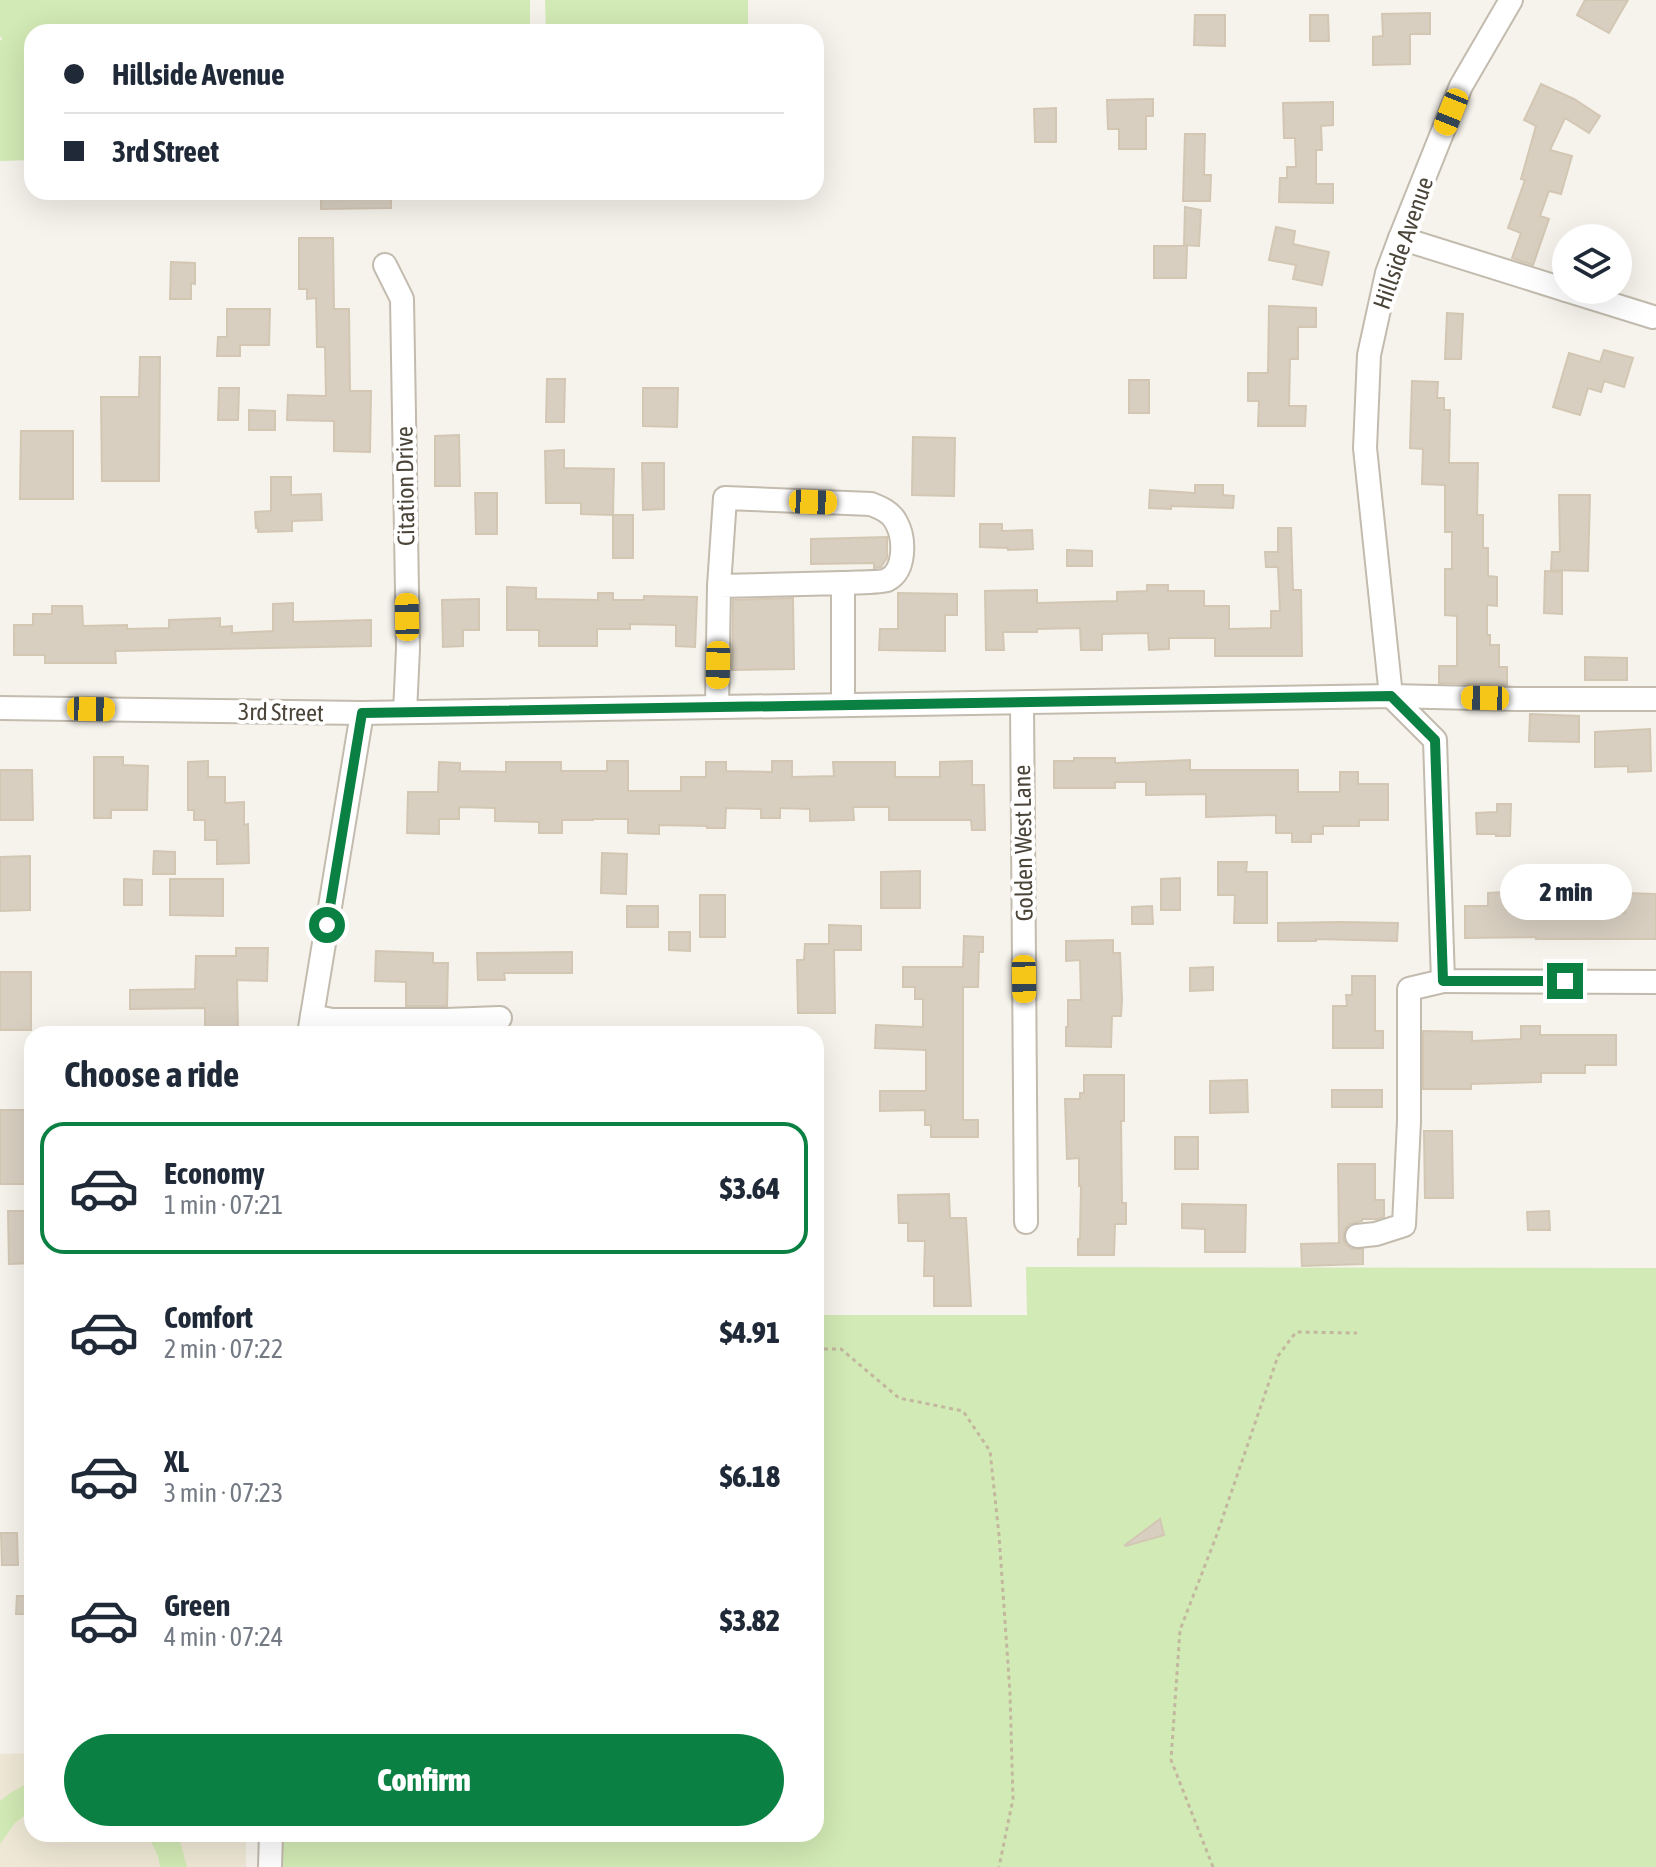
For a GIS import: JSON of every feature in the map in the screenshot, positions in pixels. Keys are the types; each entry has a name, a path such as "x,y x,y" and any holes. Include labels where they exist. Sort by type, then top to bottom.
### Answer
{"street":[{"name":"Hillside Avenue","path":"1391,696 1365,448 1369,355 1387,273 1400,238 1461,86 1511,0"},
{"path":"1400,238 1552,286"},
{"name":"Citation Drive","path":"385,265 402,299 408,649 405,712"},
{"path":"1611,304 1653,317"},
{"path":"717,707 719,586 725,498 871,504 888,511 897,522 902,545 899,569 887,580 719,586"},
{"path":"843,583 843,705"},
{"path":"1391,696 1435,740 1443,981"},
{"name":"3rd Street","path":"0,708 362,713 1391,696 1656,699"},
{"name":"Golden West Lane","path":"1022,703 1026,1222"},
{"path":"362,713 311,1025 332,1020 500,1018"},
{"path":"1357,1236 1404,1225 1409,1121 1409,989 1443,981 1656,982"},
{"path":"270,1867 271,1842"}],"path":[{"path":"1213,1867 1171,1760 1180,1630 1216,1537 1278,1356 1296,1332 1357,1333"},
{"path":"824,1349 841,1349 899,1398 963,1411 990,1451 1010,1693 1013,1799 999,1867"}],"shaded area":[{"path":"24,1753 24,1842 246,1842 246,1867 0,1867 0,1754"}],"green space":[{"path":"0,0 530,0 530,24 24,24 24,160 0,161"},
{"path":"545,0 748,0 748,24 546,24"},
{"path":"1026,1267 1656,1268 1656,1867 270,1867 271,1842 824,1842 824,1315 1027,1315"},
{"path":"24,1785 24,1816 0,1844 0,1801"},
{"path":"151,1842 180,1842 187,1867 160,1867"}],"building":[{"path":"1585,0 1628,0 1609,33 1577,15"},
{"path":"1430,13 1430,34 1410,34 1410,64 1373,65 1373,37 1383,36 1382,14"},
{"path":"1195,15 1225,15 1225,46 1194,45"},
{"path":"1310,15 1328,15 1329,41 1310,41"},
{"path":"1541,84 1574,99 1600,116 1589,133 1565,118 1550,150 1572,156 1561,194 1549,191 1540,216 1549,219 1533,265 1512,258 1521,233 1508,228 1525,180 1521,179 1536,126 1524,120"},
{"path":"1153,99 1153,116 1146,116 1146,149 1119,149 1119,129 1108,129 1107,100"},
{"path":"1333,102 1333,125 1321,126 1322,150 1316,150 1316,184 1333,184 1333,203 1279,202 1280,178 1287,178 1287,167 1296,167 1295,138 1284,138 1283,103"},
{"path":"1056,108 1056,142 1035,142 1034,109"},
{"path":"1185,134 1205,134 1204,175 1211,175 1210,201 1183,201"},
{"path":"321,200 391,200 391,208 321,209"},
{"path":"1185,207 1201,210 1199,246 1184,245"},
{"path":"1276,227 1295,231 1293,244 1329,252 1322,285 1293,279 1296,265 1269,260"},
{"path":"299,238 333,238 334,309 349,309 350,391 371,391 370,452 334,451 334,421 287,420 288,395 326,396 325,347 317,347 316,298 307,299 307,289 299,289"},
{"path":"1154,246 1187,246 1186,278 1154,278"},
{"path":"171,262 195,263 191,299 170,299"},
{"path":"1269,306 1316,308 1316,327 1298,327 1298,359 1290,359 1289,406 1306,406 1305,426 1258,426 1259,401 1248,401 1248,373 1268,373"},
{"path":"227,309 270,309 269,345 240,345 240,356 217,356 218,337 227,337"},
{"path":"1447,313 1463,314 1461,359 1445,359"},
{"path":"1604,350 1633,358 1624,387 1604,381 1601,392 1588,388 1580,415 1553,407 1569,353 1600,362"},
{"path":"140,357 160,357 159,481 102,481 101,397 139,397"},
{"path":"547,379 565,379 564,422 546,422"},
{"path":"1129,380 1149,380 1149,413 1129,413"},
{"path":"1412,381 1438,382 1437,398 1444,398 1444,410 1450,410 1449,463 1478,463 1477,515 1483,515 1483,548 1488,548 1488,576 1497,577 1497,606 1487,605 1487,635 1490,635 1490,645 1499,645 1499,667 1507,667 1507,685 1439,683 1439,666 1457,666 1457,616 1445,615 1445,569 1452,569 1452,532 1445,532 1445,485 1422,484 1423,449 1410,448"},
{"path":"219,388 239,388 238,420 218,420"},
{"path":"643,388 678,388 677,427 643,426"},
{"path":"249,410 275,411 275,430 249,430"},
{"path":"21,431 73,431 73,499 20,499"},
{"path":"459,435 460,486 435,486 435,436"},
{"path":"913,437 955,438 954,496 912,495"},
{"path":"564,450 564,468 614,469 613,515 581,514 581,503 546,503 545,451"},
{"path":"642,463 664,463 664,509 643,510"},
{"path":"271,477 291,477 291,495 321,494 322,520 292,521 292,531 258,532 255,512 271,511"},
{"path":"1195,485 1223,485 1223,495 1234,496 1233,508 1149,508 1150,490 1195,493"},
{"path":"475,493 497,493 497,534 476,534"},
{"path":"1559,495 1590,495 1588,571 1551,570 1552,552 1560,552"},
{"path":"613,515 633,515 633,558 613,558"},
{"path":"980,524 1002,524 1002,531 1032,530 1033,549 980,547"},
{"path":"1278,528 1291,528 1293,590 1301,590 1302,656 1215,656 1215,638 1169,638 1169,649 1149,650 1148,633 1102,634 1102,650 1081,650 1080,628 1003,632 1004,650 986,650 985,591 1037,590 1037,603 1117,601 1117,592 1147,591 1147,585 1168,585 1168,591 1204,591 1204,606 1229,606 1229,629 1271,628 1271,611 1280,611 1278,567 1266,567 1265,552 1278,552"},
{"path":"887,537 887,558 881,567 874,568 874,563 811,564 811,539"},
{"path":"1067,550 1092,551 1092,566 1067,566"},
{"path":"1545,571 1562,572 1562,614 1544,613"},
{"path":"507,587 536,588 536,599 598,600 598,593 613,593 613,600 644,600 644,596 697,597 695,647 676,646 676,625 630,624 630,629 597,629 597,646 539,646 539,630 507,630"},
{"path":"898,593 957,594 957,615 945,615 945,651 879,650 880,629 898,629"},
{"path":"793,598 794,669 732,670 733,600"},
{"path":"479,599 479,630 463,630 463,646 443,647 442,600"},
{"path":"293,603 293,622 371,620 371,646 115,651 116,663 45,663 45,655 14,655 14,625 33,625 33,614 52,614 52,606 82,606 83,626 169,628 169,620 220,618 220,627 232,626 232,633 273,631 273,604"},
{"path":"1585,657 1627,658 1627,680 1585,680"},
{"path":"1530,714 1579,716 1579,742 1529,741"},
{"path":"1650,729 1651,771 1628,772 1628,766 1595,767 1595,732"},
{"path":"94,757 123,757 123,765 148,766 147,810 111,810 111,818 94,818"},
{"path":"1074,758 1115,758 1115,763 1190,760 1190,770 1298,770 1298,792 1340,792 1340,772 1358,772 1358,784 1388,784 1388,820 1359,820 1359,826 1323,826 1323,834 1311,834 1311,842 1292,842 1292,833 1276,833 1276,815 1206,817 1206,794 1146,795 1146,782 1115,782 1115,788 1054,788 1054,761 1074,761"},
{"path":"208,761 208,777 225,777 225,803 244,802 249,863 217,864 217,840 205,840 205,820 194,820 194,810 188,810 188,762"},
{"path":"607,761 628,761 628,791 681,791 681,777 706,777 706,762 726,762 726,771 772,772 772,761 792,761 792,777 834,776 833,762 895,762 895,777 940,777 940,762 972,761 972,785 984,785 985,830 972,830 971,820 889,820 889,807 853,807 854,820 810,821 810,809 780,808 780,818 761,818 761,809 726,808 725,828 659,825 659,834 628,833 628,819 593,819 562,820 562,833 539,833 539,822 495,821 495,808 459,807 459,819 439,819 439,834 407,833 408,792 438,792 439,762 460,763 460,771 506,772 506,762 561,762 561,771 607,771"},
{"path":"0,770 32,770 33,820 0,820"},
{"path":"1497,804 1511,804 1510,836 1477,834 1476,813 1497,812"},
{"path":"154,851 175,852 175,874 153,874"},
{"path":"602,853 627,854 626,894 601,893"},
{"path":"30,856 30,910 0,911 0,857"},
{"path":"1218,862 1247,862 1246,872 1267,872 1267,923 1234,923 1235,895 1218,895"},
{"path":"920,871 920,908 881,908 881,872"},
{"path":"1180,878 1180,910 1161,910 1161,879"},
{"path":"124,879 142,880 142,905 124,905"},
{"path":"170,879 223,879 223,916 170,915"},
{"path":"1505,892 1506,910 1553,915 1553,902 1561,902 1561,892 1578,892 1578,910 1594,910 1594,913 1625,913 1625,893 1656,894 1656,939 1465,938 1465,906 1488,906 1488,893"},
{"path":"700,895 725,895 725,937 700,937"},
{"path":"627,906 658,906 658,927 627,927"},
{"path":"1152,906 1153,924 1132,924 1132,907"},
{"path":"1278,923 1398,923 1397,941 1278,941"},
{"path":"829,925 861,926 861,950 834,950 835,1013 798,1013 797,960 804,960 805,944 829,944"},
{"path":"669,932 690,932 690,951 669,950"},
{"path":"964,936 983,937 983,952 979,952 978,987 963,987 963,1120 978,1120 978,1137 931,1137 931,1125 925,1125 925,1110 880,1111 880,1091 926,1091 926,1050 875,1048 876,1025 923,1027 923,999 915,999 915,987 903,987 903,967 963,967"},
{"path":"1113,940 1113,953 1120,953 1122,1000 1121,1016 1112,1016 1111,1047 1066,1046 1068,1000 1081,1000 1080,960 1066,961 1066,941"},
{"path":"236,948 268,948 267,981 237,980 238,1026 205,1026 205,1008 130,1009 130,990 195,989 196,956 236,956"},
{"path":"376,951 433,953 433,963 448,963 447,1006 406,1006 406,982 375,981"},
{"path":"572,952 572,973 504,973 505,980 478,980 477,953"},
{"path":"1213,967 1213,990 1190,991 1190,968"},
{"path":"0,972 31,972 31,1026 24,1026 24,1030 0,1030"},
{"path":"1352,976 1375,976 1375,1031 1383,1031 1383,1048 1333,1048 1333,1006 1347,1006 1346,995 1352,995"},
{"path":"1521,1026 1540,1026 1540,1035 1616,1035 1616,1065 1585,1065 1585,1073 1541,1073 1541,1082 1471,1084 1471,1089 1423,1089 1423,1031 1472,1032 1472,1041 1521,1039"},
{"path":"1084,1075 1124,1075 1122,1203 1126,1203 1126,1224 1115,1224 1114,1255 1078,1255 1079,1158 1067,1159 1065,1099 1080,1099 1080,1093 1084,1093"},
{"path":"1247,1080 1248,1112 1210,1113 1210,1081"},
{"path":"1332,1090 1382,1090 1382,1107 1332,1107"},
{"path":"0,1110 24,1110 24,1184 0,1184"},
{"path":"1424,1131 1452,1131 1453,1198 1425,1198"},
{"path":"1175,1137 1198,1137 1198,1169 1175,1169"},
{"path":"1338,1164 1375,1164 1375,1200 1384,1200 1384,1217 1362,1219 1349,1224 1344,1231 1346,1245 1352,1249 1363,1249 1363,1264 1302,1266 1301,1244 1339,1243"},
{"path":"949,1194 950,1218 966,1218 971,1306 934,1306 934,1276 924,1276 925,1241 908,1241 908,1223 899,1223 898,1195"},
{"path":"1182,1204 1246,1205 1245,1252 1205,1252 1205,1229 1182,1228"},
{"path":"8,1211 24,1211 24,1263 9,1264"},
{"path":"1549,1211 1550,1230 1528,1230 1527,1212"},
{"path":"1160,1519 1164,1535 1125,1545"},
{"path":"1,1533 17,1533 18,1565 2,1565"},
{"path":"17,1596 24,1596 24,1614 16,1614"}],"route":[{"path":"327,925 362,713 1391,696 1435,740 1443,981 1565,981"}]}
